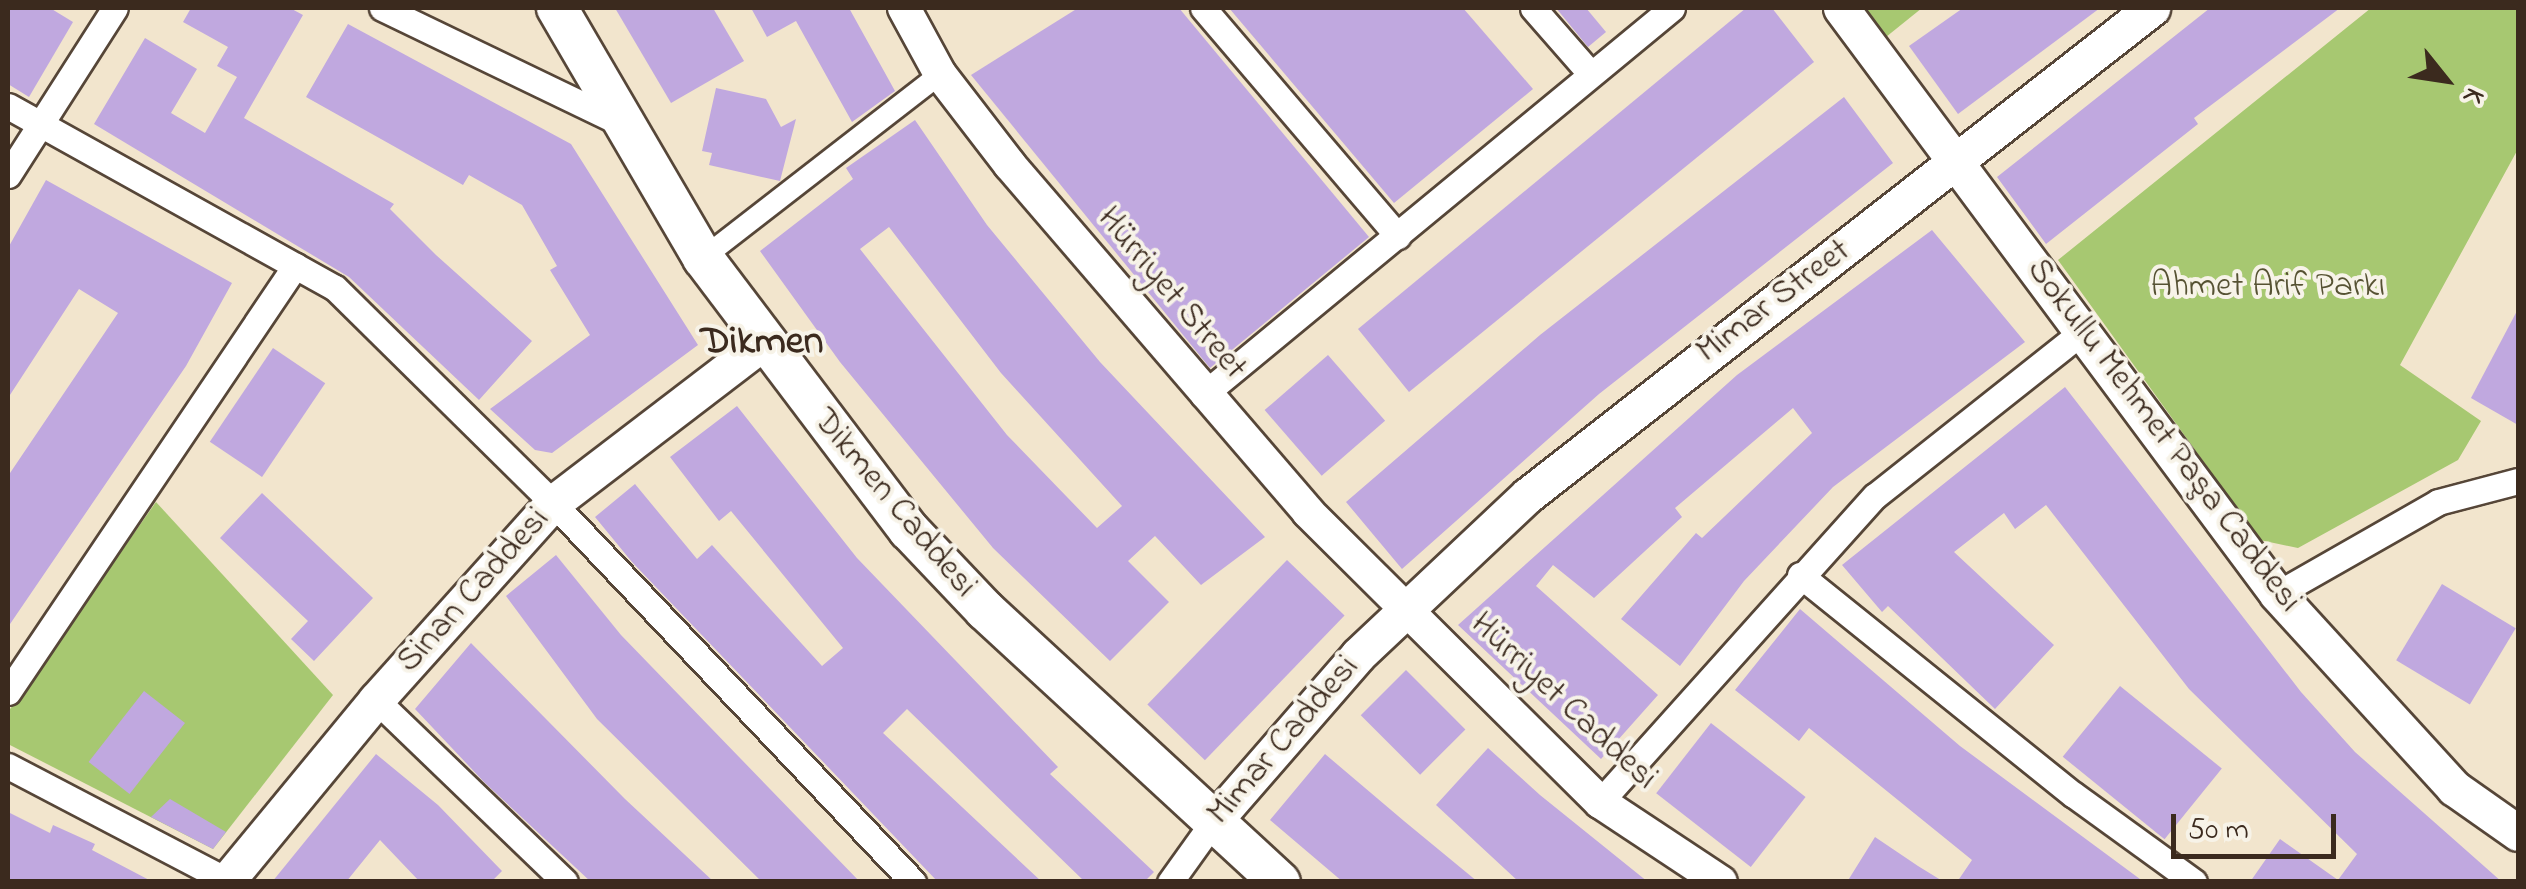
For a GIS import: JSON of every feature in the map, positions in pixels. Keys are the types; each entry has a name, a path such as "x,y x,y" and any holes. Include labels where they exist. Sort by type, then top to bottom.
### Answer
{"main road":[{"name":"Dikmen Caddesi","path":"557,8 702,258 762,343 909,530 984,610 1280,882"},
{"name":"Sokullu Mehmet Paşa Caddesi","path":"1841,8 2278,594 2454,788 2518,833"},
{"name":"Mimar Street","path":"1406,608 1584,448 2152,8"},
{"name":"Sinan Caddesi","path":"228,881 376,700 553,503 762,343"},
{"name":"Mimar Caddesi","path":"1213,822 1406,608"}],"street":[{"path":"8,175 116,8"},
{"path":"382,8 623,124"},
{"name":"Hürriyet Street","path":"904,8 940,74 1203,394 1406,608"},
{"path":"1203,8 1398,236"},
{"path":"1533,8 1590,73"},
{"path":"1203,394 1672,8"},
{"path":"702,258 940,74"},
{"path":"8,106 335,288 553,503 914,882"},
{"path":"8,692 295,266"},
{"path":"1600,802 1875,496 2082,332"},
{"path":"2278,594 2438,502 2518,481"},
{"path":"1800,575 2074,795 2194,882"},
{"name":"Hürriyet Caddesi","path":"1406,608 1600,802 1721,882"},
{"path":"376,700 565,882"},
{"path":"8,766 228,881"},
{"name":"Mimar Caddesi","path":"1170,882 1213,822"}],"green space":[{"path":"1864,8 1922,8 1886,37"},
{"name":"Ahmet Arif Parkı","path":"2371,8 2518,8 2518,149 2400,365 2481,421 2458,460 2298,548 2260,540 2058,260"},
{"path":"156,502 333,695 213,849 8,744 8,712"}],"building":[{"path":"8,8 50,8 73,22 29,97 8,84"},
{"path":"191,8 290,8 303,15 244,118 394,204 390,209 436,255 532,341 479,400 349,277 94,124 145,38 197,69 171,113 205,133 237,77 217,66 228,47 183,22"},
{"path":"615,8 713,8 744,61 671,103"},
{"path":"751,8 849,8 895,91 852,122 796,21 767,37"},
{"path":"1078,8 1179,8 1369,237 1210,368 971,75"},
{"path":"1229,8 1463,8 1533,89 1394,203"},
{"path":"1556,8 1586,8 1606,32 1588,47"},
{"path":"1746,8 1772,8 1814,62 1409,392 1358,329"},
{"path":"1963,8 2100,8 1958,114 1909,46"},
{"path":"2210,8 2340,8 2194,118 2198,124 2046,244 1997,177"},
{"path":"348,24 571,144 698,345 552,453 535,450 490,409 590,335 550,270 557,266 522,205 469,175 463,185 306,97"},
{"path":"716,88 766,99 781,127 796,119 780,181 709,165 712,153 702,151"},
{"path":"1844,97 1893,163 1599,394 1402,569 1346,502 1540,335"},
{"path":"915,120 987,225 1100,362 1265,537 1201,585 1155,536 1128,561 1169,602 1110,661 993,548 840,362 760,251 853,179 846,168","holes":["889,227 1001,373 1122,506 1097,528 1007,435 860,249"]},
{"path":"46,180 232,283 186,366 8,627 8,476 118,313 79,289 8,398 8,248"},
{"path":"1932,230 2025,342 1833,487 1744,581 1680,666 1621,619 1696,533 1702,538 1812,433 1793,408 1675,508 1682,517 1594,598 1553,565 1536,586 1658,695 1601,759 1458,625 1737,375"},
{"path":"2518,309 2518,425 2471,398"},
{"path":"273,348 325,383 262,477 210,442"},
{"path":"1328,355 1385,421 1322,476 1265,410"},
{"path":"2065,387 2301,692 2355,752 2502,882 2250,882 2280,839 2338,880 2357,854 2189,689 2046,505 2015,529 2004,513 1954,552 2054,645 1995,709 1888,606 1882,612 1842,565"},
{"path":"737,406 857,558 1058,767 1050,774 1154,872 1144,882 1085,882 907,709 883,733 1042,882 938,882 632,562 595,517 635,484 697,559 712,545 822,666 843,648 731,511 719,521 670,457"},
{"path":"262,493 373,598 314,661 291,639 308,621 220,538"},
{"path":"556,555 621,635 860,882 762,882 597,719 506,596"},
{"path":"1287,560 1345,616 1205,760 1147,705"},
{"path":"2442,584 2516,628 2470,705 2396,660"},
{"path":"1800,609 1960,746 2144,882 1957,882 1972,860 1809,728 1799,741 1735,690"},
{"path":"471,643 625,799 714,882 591,882 485,783 415,709"},
{"path":"1406,670 1465,729 1420,775 1361,715"},
{"path":"2120,686 2222,768 2165,839 2063,757"},
{"path":"144,691 185,723 130,794 89,762"},
{"path":"1711,723 1806,797 1751,867 1656,793"},
{"path":"1488,748 1648,882 1519,882 1436,805"},
{"path":"376,754 438,805 502,871 491,882 420,882 380,840 346,882 272,882"},
{"path":"1325,754 1478,882 1343,882 1270,820"},
{"path":"170,799 226,832 213,849 151,817"},
{"path":"8,812 50,833 53,825 95,844 92,850 153,882 8,882"},
{"path":"1875,837 1918,866 1944,882 1847,882"}],"district":[{"name":"Dikmen","path":"762,343"}]}
